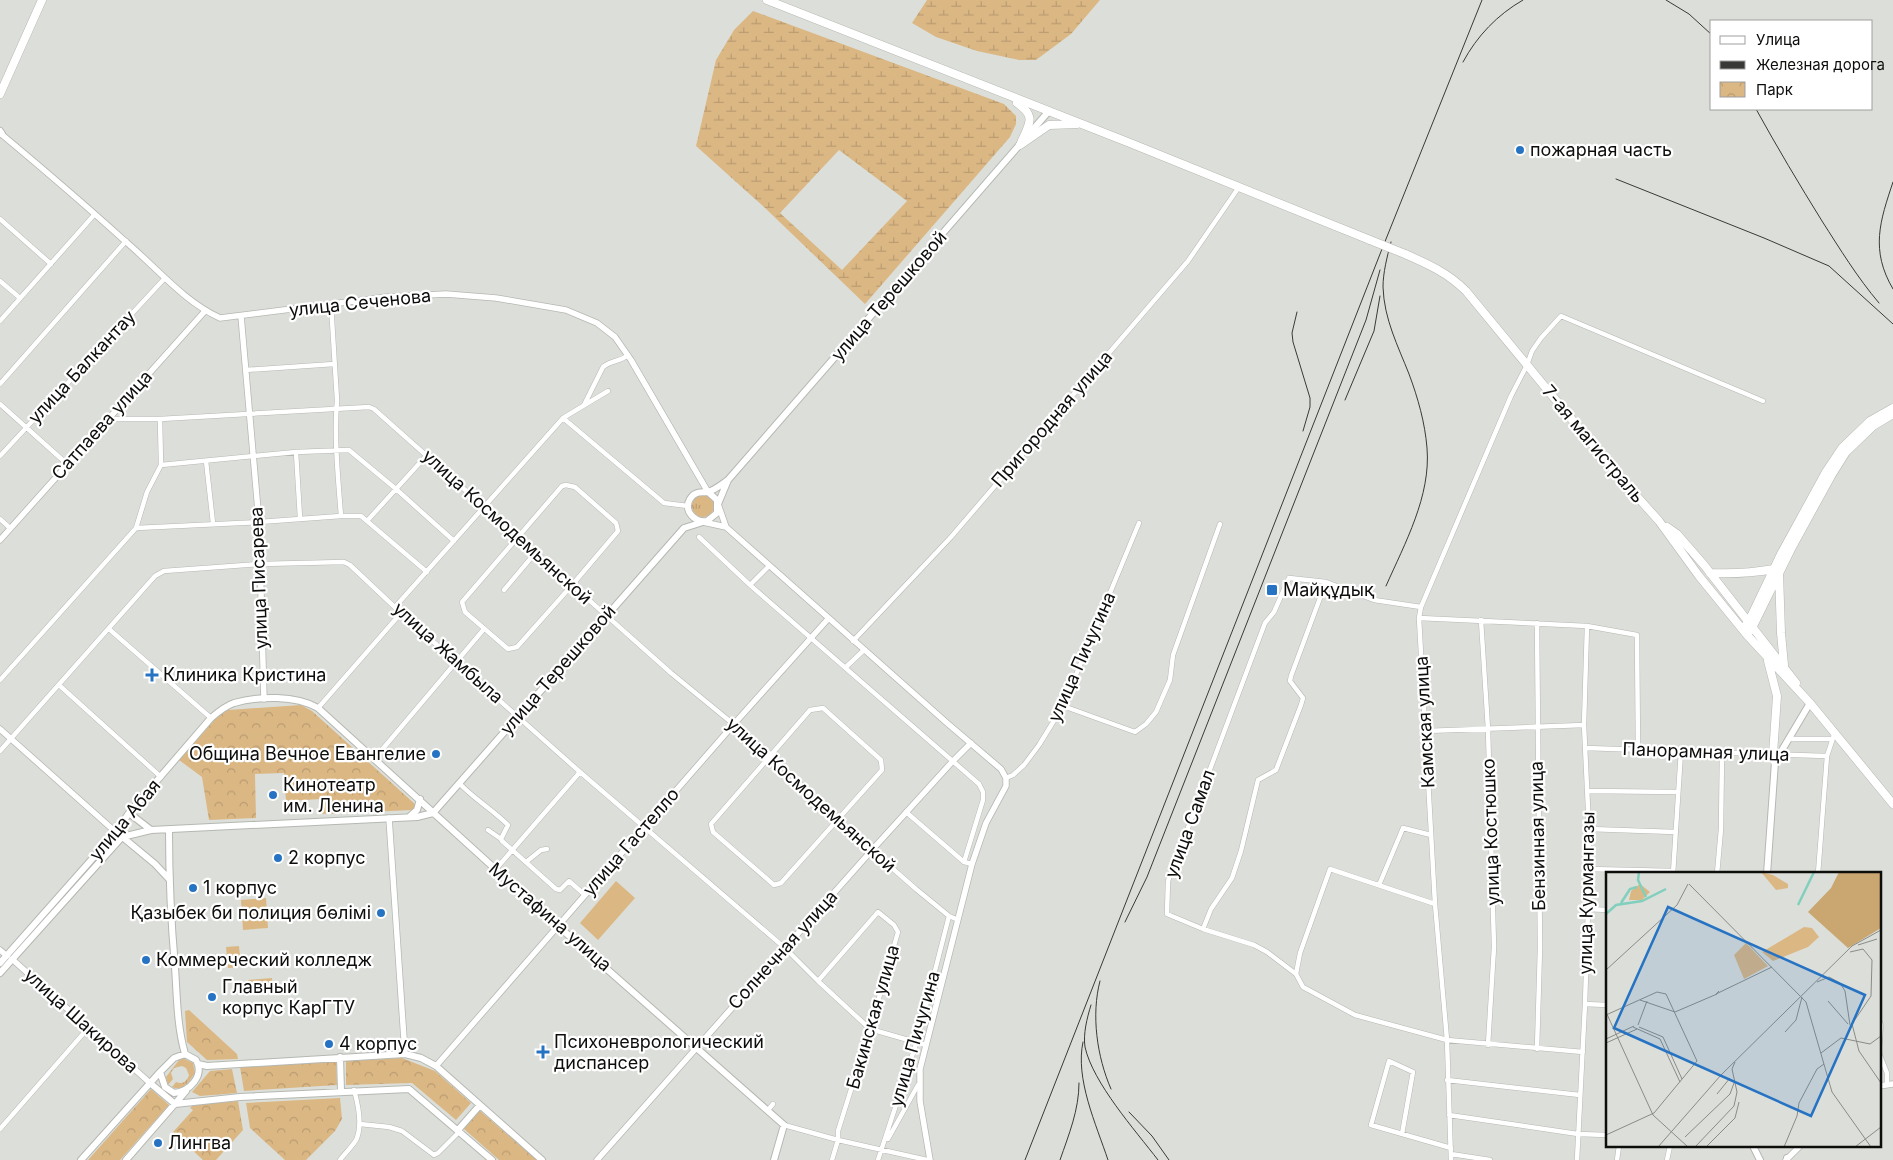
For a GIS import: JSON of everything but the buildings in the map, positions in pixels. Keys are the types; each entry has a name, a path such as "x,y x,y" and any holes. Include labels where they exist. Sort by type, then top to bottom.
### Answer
{"main road":[{"path":"0,94 42,0"},
{"path":"767,0 1007,96 1024,107 1029,114 1030,124 1020,145"},
{"name":"7-ая магистраль","path":"1007,96 1082,124 1405,254 1436,268 1452,278 1466,291 1616,473 1659,521"},
{"name":"улица Терешковой","path":"433,813 684,528 689,501 696,493 708,492 728,480 1049,111"},
{"path":"1020,145 1049,126 1082,124"},
{"path":"1745,632 1751,624 1826,472 1842,448 1870,421 1893,408"},
{"path":"1784,666 1777,571 1846,452 1874,426 1893,414"},
{"name":"улица Терешковой","path":"703,522 714,517 728,480"},
{"path":"708,492 715,497 718,504"},
{"path":"688,508 694,518 703,522"},
{"path":"1659,521 1677,534 1710,573 1784,666 1833,736 1893,804"},
{"path":"1659,521 1745,632 1810,703"},
{"path":"684,528 703,522"},
{"path":"1710,573 1733,574 1777,571"},
{"path":"1766,657 1777,696 1776,756 1767,872"},
{"name":"Мустафина улица","path":"264,699 302,701 318,708 558,926 771,1107 784,1124"},
{"name":"улица Абая","path":"0,973 9,958 119,835 129,812 211,718 220,710 234,704 264,699"},
{"path":"1776,756 1810,703"},
{"path":"408,818 417,810 420,799"},
{"path":"129,812 151,830"},
{"name":"улица Абая","path":"119,835 151,830 408,818 426,816 433,813"},
{"path":"169,830 169,879 180,1036 185,1054"},
{"name":"улица Абая","path":"119,835 155,864 169,879"},
{"name":"улица Абая","path":"0,964 9,958"},
{"path":"177,1056 180,1036"},
{"path":"81,1160 160,1072 177,1056 185,1054 198,1064 207,1066 405,1054 421,1058 436,1066 542,1160"},
{"path":"340,1058 341,1091"},
{"path":"126,1160 198,1077 198,1064"},
{"path":"160,1072 165,1087 181,1097 201,1100"},
{"path":"150,1083 175,1104 201,1100 354,1090 409,1089 492,1160"},
{"path":"174,1093 184,1091 190,1086"},
{"path":"459,1130 480,1105"},
{"path":"774,1160 784,1124"},
{"path":"1754,1148 1760,1160"}],"street":[{"name":"улица Сеченова","path":"0,133 126,241 165,278 205,311 220,318 386,297 446,294 496,298 566,310 598,323 615,337 628,355 699,479"},
{"name":"Пригородная улица","path":"853,640 952,537 1188,261 1239,187"},
{"path":"0,321 94,215"},
{"path":"0,219 51,264"},
{"path":"0,384 126,241"},
{"name":"улица Балкантау","path":"0,456 165,278"},
{"path":"0,281 20,298"},
{"path":"332,304 336,450 341,516"},
{"name":"Сатпаева улица","path":"0,540 205,311"},
{"name":"улица Писарева","path":"241,316 261,564 264,699"},
{"name":"Камская улица","path":"1451,1160 1447,1040 1435,904 1419,618 1421,608 1532,351 1561,316 1763,400"},
{"path":"583,406 603,367 609,362 628,355"},
{"path":"245,370 334,364"},
{"path":"396,607 563,418 608,391"},
{"path":"0,404 67,464"},
{"name":"улица Космодемьянской","path":"107,419 160,419 336,407 369,407 374,409 671,673 770,754 837,820 949,916 956,918"},
{"path":"563,418 664,503 688,508"},
{"path":"0,680 136,528 147,492 161,465 160,419"},
{"path":"161,465 296,452 349,450 454,541"},
{"path":"296,452 300,518"},
{"path":"367,521 426,456"},
{"path":"206,461 213,523"},
{"path":"699,479 708,492"},
{"path":"696,493 699,479"},
{"path":"570,485 576,487 616,523 618,528 616,534 573,584 514,648 505,647 484,629 465,612 462,602 562,486 570,485"},
{"path":"718,504 726,528"},
{"path":"136,528 361,516 427,572"},
{"path":"0,519 10,528"},
{"path":"703,522 726,528 1001,769 1006,778 1006,786 984,827 956,918 920,1069 918,1085 928,1160"},
{"name":"улица Пичугина","path":"1006,778 1013,775 1024,765 1063,706 1139,522"},
{"path":"1063,706 1135,732 1146,724 1156,712 1170,680 1173,655 1220,524"},
{"path":"699,537 750,585 979,784 983,792 976,824 964,862"},
{"path":"504,590 536,552"},
{"name":"улица Жамбыла","path":"0,751 156,576 164,571 261,564 344,562 350,565 401,613 580,772 785,948 870,1029 926,1045"},
{"path":"750,585 769,566"},
{"name":"улица Самал","path":"1203,929 1167,914 1168,881 1265,623 1274,612 1290,578 1326,582"},
{"path":"1421,608 1374,600 1326,582 1291,676 1290,682 1303,698 1301,705 1276,770 1258,780 1241,851 1232,878 1211,909 1203,929 1254,945 1267,952 1296,974 1303,987 1355,1015 1447,1040 1583,1052"},
{"path":"318,708 401,613"},
{"path":"1419,618 1587,626 1637,635 1638,750"},
{"name":"улица Гастелло","path":"436,1066 828,619"},
{"name":"улица Костюшко","path":"1481,620 1488,729 1494,947 1488,1045"},
{"name":"Бензинная улица","path":"1537,623 1540,948 1537,1049"},
{"name":"улица Курмангазы","path":"1577,1160 1588,910 1589,829 1584,725 1587,626"},
{"path":"374,758 484,629"},
{"path":"109,630 211,718"},
{"path":"846,667 864,650"},
{"path":"59,685 162,776"},
{"path":"823,708 881,760 882,770 837,820 781,883 774,885 713,832 711,824 810,710 823,708"},
{"path":"1426,731 1584,725"},
{"path":"0,729 119,835"},
{"path":"1788,739 1833,736 1827,756 1818,872"},
{"name":"Солнечная улица","path":"597,1160 906,812 971,743"},
{"name":"Панорамная улица","path":"1586,748 1776,756 1827,756"},
{"path":"1588,870 1673,872 1680,751"},
{"path":"1717,872 1722,754"},
{"path":"495,870 580,772"},
{"path":"459,783 474,799 481,802 508,825 501,839"},
{"path":"1588,791 1678,792"},
{"path":"906,812 964,862 972,864"},
{"path":"389,818 405,1054"},
{"path":"976,824 984,827"},
{"path":"1380,885 1403,828 1431,835"},
{"path":"1589,829 1675,832"},
{"path":"488,830 501,839 557,890 560,890 569,881 585,895"},
{"path":"526,862 541,850 547,849"},
{"path":"1296,974 1300,953 1330,869 1435,904"},
{"path":"1588,910 1606,910"},
{"name":"Бакинская улица","path":"818,981 878,912 894,925 898,932 838,1131 838,1140 832,1160"},
{"name":"улица Пичугина","path":"878,1160 917,1041 949,916"},
{"name":"улица Шакирова","path":"0,950 150,1083"},
{"path":"1585,1004 1606,1005"},
{"path":"1880,1022 1882,1025 1880,1043"},
{"path":"0,1128 89,1027"},
{"path":"1880,1055 1890,1084"},
{"path":"1402,1134 1413,1072 1389,1061 1370,1125 1451,1148"},
{"path":"1447,1080 1580,1095"},
{"path":"882,1149 918,1085"},
{"path":"340,1160 357,1140 360,1124 354,1090"},
{"path":"1449,1115 1578,1134 1606,1135"},
{"path":"360,1124 389,1126 402,1131 439,1160"},
{"name":"Мустафина улица","path":"784,1124 838,1140 928,1160"},
{"path":"434,1155 459,1130"},
{"path":"1787,1159 1798,1148"},
{"path":"1451,1154 1490,1160"}],"green space":[{"path":"927,0 1100,0 1071,34 1036,60 1019,60 977,51 936,37 912,23"},
{"path":"753,11 1004,104 1016,116 1016,124 1010,137 865,304 764,207 696,146 716,60 734,30","holes":["839,150 907,201 842,270 780,213"]},
{"path":"703,495 711,498 714,506 711,514 703,517 695,514 692,506 695,498"},
{"path":"301,705 312,711 416,805 413,810 322,814 322,799 286,801 284,773 255,774 256,818 209,820 202,777 179,760 217,717 228,710"},
{"path":"616,881 635,898 598,940 580,923"},
{"path":"266,898 268,928 243,930 241,900"},
{"path":"239,946 241,967 228,968 226,947"},
{"path":"272,978 273,991 249,993 248,980"},
{"path":"189,1010 237,1054 238,1059 207,1060 187,1042 185,1011"},
{"path":"183,1058 193,1063 195,1073 182,1087 172,1087 176,1082 183,1083 186,1081 189,1075 186,1068 182,1066 174,1068 171,1073 173,1079 168,1085 166,1077 179,1060"},
{"path":"402,1058 435,1071 471,1103 456,1120 412,1083 346,1085 346,1061"},
{"path":"336,1061 337,1085 244,1091 240,1067"},
{"path":"232,1069 237,1093 200,1096 192,1092 210,1071"},
{"path":"151,1089 169,1105 120,1160 88,1160"},
{"path":"340,1098 342,1119 335,1131 306,1160 285,1160 250,1128 246,1103"},
{"path":"238,1101 243,1130 216,1160 203,1160 173,1132 193,1110 190,1108 193,1105"},
{"path":"479,1110 537,1160 499,1160 463,1128"}],"railway":[{"path":"1025,1160 1382,249 1482,0"},
{"path":"1463,62 1488,27 1523,0"},
{"path":"1666,0 1689,14 1710,33"},
{"path":"1757,110 1822,221 1856,273 1879,303"},
{"path":"1616,179 1829,266 1893,324"},
{"path":"1893,182 1881,223 1879,248 1881,261 1893,289"},
{"path":"1386,586 1415,519 1425,484 1427,466 1425,429 1421,411 1392,332 1384,299 1384,276 1391,242"},
{"path":"1125,922 1147,877 1366,320 1380,270"},
{"path":"1345,400 1374,331 1380,296"},
{"path":"1297,312 1292,333 1293,342 1310,398 1310,407 1303,431"},
{"path":"1100,981 1096,1008 1097,1036 1102,1063 1111,1089"},
{"path":"1091,1005 1085,1037 1085,1047 1089,1061 1116,1106 1158,1160"},
{"path":"1083,1042 1081,1056 1084,1086 1108,1160"},
{"path":"1060,1160 1075,1112 1079,1083"},
{"path":"1129,1112 1152,1136 1169,1160"}],"place":[{"name":"пожарная часть","path":"1520,150"},
{"name":"Майқұдық","path":"1272,590"},
{"name":"Клиника Кристина","path":"152,675"},
{"name":"Община Вечное Евангелие","path":"436,754"},
{"name":"Кинотеатр им. Ленина","path":"273,795"},
{"name":"2 корпус","path":"278,858"},
{"name":"1 корпус","path":"193,888"},
{"name":"Қазыбек би полиция бөлімі","path":"381,913"},
{"name":"Коммерческий колледж","path":"146,960"},
{"name":"Главный корпус КарГТУ","path":"212,997"},
{"name":"4 корпус","path":"329,1044"},
{"name":"Психоневрологический диспансер","path":"543,1052"},
{"name":"Лингва","path":"158,1143"}]}
